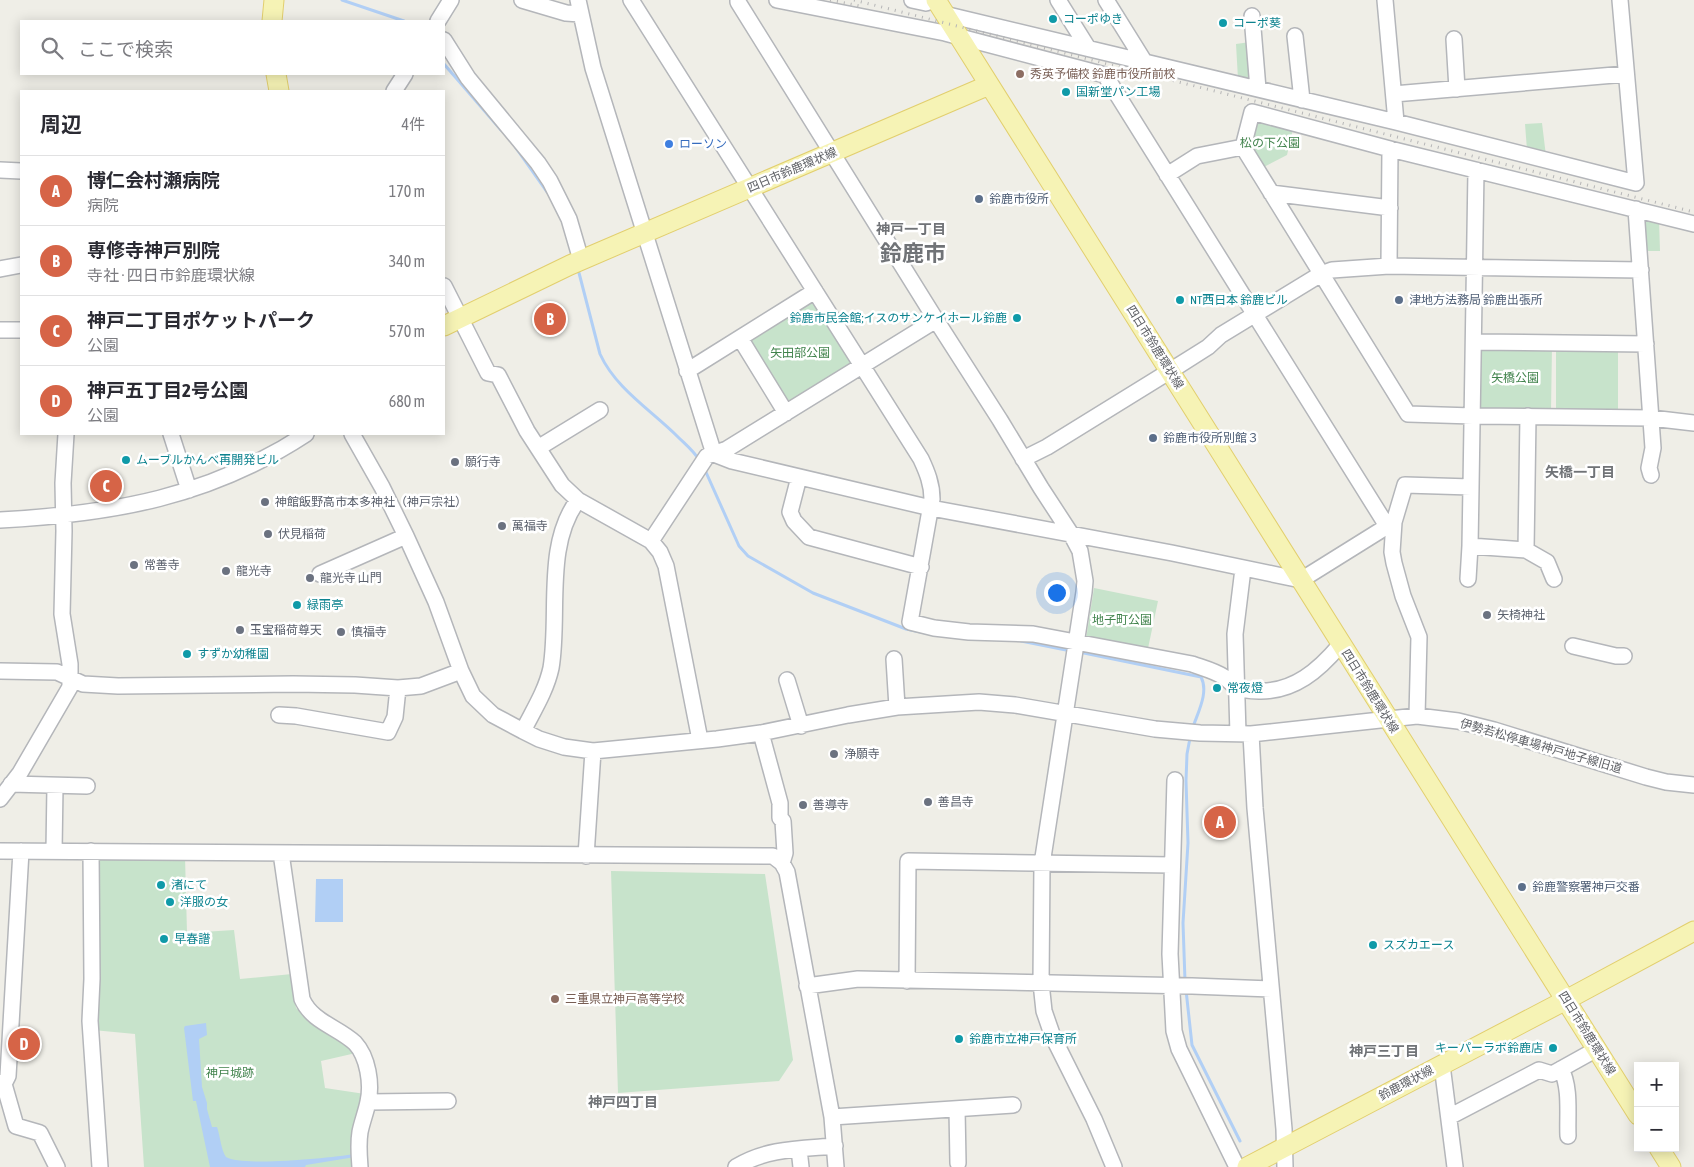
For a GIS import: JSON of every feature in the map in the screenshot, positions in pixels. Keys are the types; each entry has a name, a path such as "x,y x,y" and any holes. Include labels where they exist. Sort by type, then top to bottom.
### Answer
{"main road":[{"path":"272,20 274,0"},
{"path":"938,5 989,85"},
{"path":"276,75 279,90"},
{"name":"四日市鈴鹿環状線","path":"452,322 577,262 989,85 1634,1109"},
{"name":"鈴鹿環状線","path":"1247,1167 1694,931"},
{"path":"1662,1152 1671,1167"}],"street":[{"path":"439,20 451,0"},
{"path":"522,0 566,13 579,7 594,68 688,371 706,460"},
{"path":"632,0 921,459 926,470 931,486 931,508 910,622 934,628 969,632 1032,634 1060,640 1076,648 1192,664 1224,677 1236,687 1250,691 1272,692 1283,689 1310,674 1340,644"},
{"path":"738,0 1080,550 1085,581 1042,864 1041,983 1044,1011 1052,1037 1094,1119 1114,1167"},
{"path":"777,0 960,37 1105,75 1254,314 1390,524"},
{"path":"912,0 938,5 1088,48 1396,122 1636,183 1620,0"},
{"path":"1058,0 1088,48"},
{"path":"1106,0 1144,61"},
{"path":"1385,0 1396,122"},
{"path":"1252,16 1258,89"},
{"path":"1294,36 1302,100"},
{"path":"1454,39 1457,89"},
{"path":"445,42 468,78 538,163 550,181 569,220 577,262"},
{"path":"1394,94 1626,74"},
{"path":"395,90 404,75"},
{"path":"1694,224 1390,149 1252,112 1243,148 1408,414 1650,418 1694,424"},
{"path":"1167,175 1197,156 1243,148"},
{"path":"1389,266 1390,149"},
{"path":"0,170 20,171"},
{"path":"1468,579 1473,416 1476,170"},
{"path":"1271,193 1390,208"},
{"path":"1636,209 1653,448 1649,468 1651,475"},
{"path":"0,269 20,265"},
{"path":"1023,459 1047,447 1170,371 1254,314 1321,274 1332,270 1389,266 1641,270"},
{"path":"445,290 452,322 488,373 498,375 527,431 562,485 578,500 651,541 660,552 666,566 700,740"},
{"path":"688,371 815,291"},
{"path":"651,541 706,460 728,450 936,320"},
{"path":"0,330 20,330"},
{"path":"740,338 786,413"},
{"path":"1474,342 1646,344"},
{"path":"538,448 600,410"},
{"path":"1526,550 1528,416"},
{"path":"0,799 20,773 70,687 70,664 62,614 63,483 66,435"},
{"path":"171,435 189,490"},
{"path":"0,520 102,511 189,490 263,459 304,435"},
{"name":"伊勢若松停車場神戸地子線旧道","path":"353,435 382,487 406,536 436,602 461,671 473,696 493,714 523,731 539,739 564,747 593,751 700,740 761,733 897,707 979,702 1015,705 1200,733 1244,734 1417,716 1458,721 1646,777 1666,782 1694,785"},
{"path":"706,460 732,461 931,508 1301,580 1390,524"},
{"path":"799,477 790,512 794,521 810,536 921,567"},
{"path":"1417,716 1420,637 1403,596 1394,563 1390,524 1405,485 1471,487"},
{"path":"523,731 544,691 550,668 556,572 560,544 571,508 578,500"},
{"path":"320,574 406,536"},
{"path":"1470,546 1526,550 1547,562 1554,579"},
{"path":"1243,569 1235,634 1236,687 1255,808 1285,1147 1285,1167"},
{"path":"1573,646 1616,656 1624,656"},
{"path":"894,660 897,707"},
{"path":"0,671 57,672 83,684 118,686 293,684 398,688 421,686 461,671"},
{"path":"786,680 801,726"},
{"path":"279,715 296,716 388,732 395,717 398,688"},
{"path":"761,733 780,803 780,818 783,821 785,853 782,863"},
{"path":"586,856 593,751"},
{"path":"1175,780 1170,954 1180,986 1176,1040 1237,1167"},
{"path":"12,784 87,786"},
{"path":"54,851 55,786"},
{"path":"0,851 773,856 782,863 787,872 832,1117 836,1167"},
{"path":"21,851 7,994 8,1076 2,1084 16,1126 40,1133 57,1167"},
{"path":"91,851 92,979 90,1021 100,1167"},
{"path":"281,853 302,999 306,1008 314,1016 354,1042 360,1050 368,1072 368,1102 360,1135 360,1167"},
{"path":"907,981 908,861 1172,865"},
{"path":"807,986 858,979 1271,989"},
{"path":"1450,1117 1539,1070 1552,1074 1597,1049"},
{"path":"1442,1065 1455,1167"},
{"path":"1561,1069 1565,1076 1568,1136"},
{"path":"368,1102 448,1101"},
{"path":"832,1117 1013,1105"},
{"path":"957,1108 958,1163"},
{"path":"736,1167 770,1152 835,1146"},
{"path":"799,1149 801,1167"}],"green space":[{"path":"1250,42 1255,83 1238,79 1236,44"},
{"name":"松の下公園","path":"1260,121 1293,129 1287,155 1262,168 1251,147 1255,123"},
{"path":"1542,123 1546,156 1527,150 1525,124"},
{"path":"1643,219 1659,219 1660,251 1644,251"},
{"name":"矢田部公園","path":"811,300 816,301 854,362 852,367 790,405 784,404 749,339"},
{"name":"矢橋公園","path":"1483,346 1552,346 1551,411 1481,410 1477,405 1478,350"},
{"path":"1556,348 1618,348 1618,414 1556,413"},
{"name":"地子町公園","path":"1094,588 1158,601 1147,653 1086,639"},
{"name":"神戸城跡","path":"99,855 185,856 187,933 234,930 240,979 292,974 296,1008 316,1024 348,1044 356,1053 321,1061 325,1088 365,1094 356,1167 144,1167 135,1034 93,1030 94,862"},
{"path":"611,871 765,874 793,1060 779,1081 618,1093"},
{"path":"15,1033 34,1034 34,1054 14,1053"}],"water":[{"path":"316,879 343,879 343,922 315,922"},
{"path":"206,1023 207,1035 199,1039 202,1087 212,1127 217,1127 226,1157 235,1160 267,1162 355,1154 355,1157 306,1165 305,1167 210,1167 196,1101 193,1101 184,1028 185,1026"}],"waterway":[{"path":"342,0 401,20"},
{"path":"445,65 501,130"},
{"path":"516,148 547,192"},
{"path":"578,269 600,354 607,367 625,389 668,427 699,460"},
{"path":"705,470 739,546 748,556 813,593 906,629 935,635"},
{"path":"1021,641 1071,651"},
{"path":"1079,652 1201,677 1204,689 1200,709 1193,727"},
{"path":"1185,981 1183,923 1188,843 1187,754 1190,738"},
{"path":"1186,990 1192,1045 1240,1141"}],"railway":[{"path":"830,0 860,6"},
{"path":"854,0 1694,212"}],"place":[{"name":"コーポゆき","path":"1053,19"},
{"name":"コーポ葵","path":"1223,23"},
{"name":"秀英予備校 鈴鹿市役所前校","path":"1020,74"},
{"name":"国新堂パン工場","path":"1066,92"},
{"name":"ローソン","path":"669,144"},
{"name":"鈴鹿市役所","path":"979,199"},
{"name":"NT西日本 鈴鹿ビル","path":"1180,300"},
{"name":"津地方法務局 鈴鹿出張所","path":"1399,300"},
{"name":"鈴鹿市民会館;イスのサンケイホール鈴鹿","path":"1017,318"},
{"name":"専修寺神戸別院","path":"550,319"},
{"name":"鈴鹿市役所別館３","path":"1153,438"},
{"name":"ムーブルかんべ再開発ビル","path":"126,460"},
{"name":"願行寺","path":"455,462"},
{"name":"神戸二丁目ポケットパーク","path":"106,486"},
{"name":"神館飯野高市本多神社（神戸宗社）","path":"265,502"},
{"name":"萬福寺","path":"502,526"},
{"name":"伏見稲荷","path":"268,534"},
{"name":"常善寺","path":"134,565"},
{"name":"龍光寺","path":"226,571"},
{"name":"龍光寺 山門","path":"310,578"},
{"name":"緑雨亭","path":"297,605"},
{"name":"矢椅神社","path":"1487,615"},
{"name":"玉宝稲荷尊天","path":"240,630"},
{"name":"慎福寺","path":"341,632"},
{"name":"すずか幼稚園","path":"187,654"},
{"name":"常夜燈","path":"1217,688"},
{"name":"浄願寺","path":"834,754"},
{"name":"善昌寺","path":"928,802"},
{"name":"善導寺","path":"803,805"},
{"name":"博仁会村瀬病院","path":"1220,822"},
{"name":"渚にて","path":"161,885"},
{"name":"鈴鹿警察署神戸交番","path":"1522,887"},
{"name":"洋服の女","path":"170,902"},
{"name":"早春譜","path":"164,939"},
{"name":"スズカエース","path":"1373,945"},
{"name":"三重県立神戸高等学校","path":"555,999"},
{"name":"鈴鹿市立神戸保育所","path":"959,1039"},
{"name":"神戸五丁目2号公園","path":"24,1044"},
{"name":"キーパーラボ鈴鹿店","path":"1553,1048"}],"district":[{"name":"神戸一丁目","path":"911,229"},
{"name":"鈴鹿市","path":"913,253"},
{"name":"矢橋一丁目","path":"1580,472"},
{"name":"神戸三丁目","path":"1384,1051"},
{"name":"神戸四丁目","path":"623,1102"}]}
